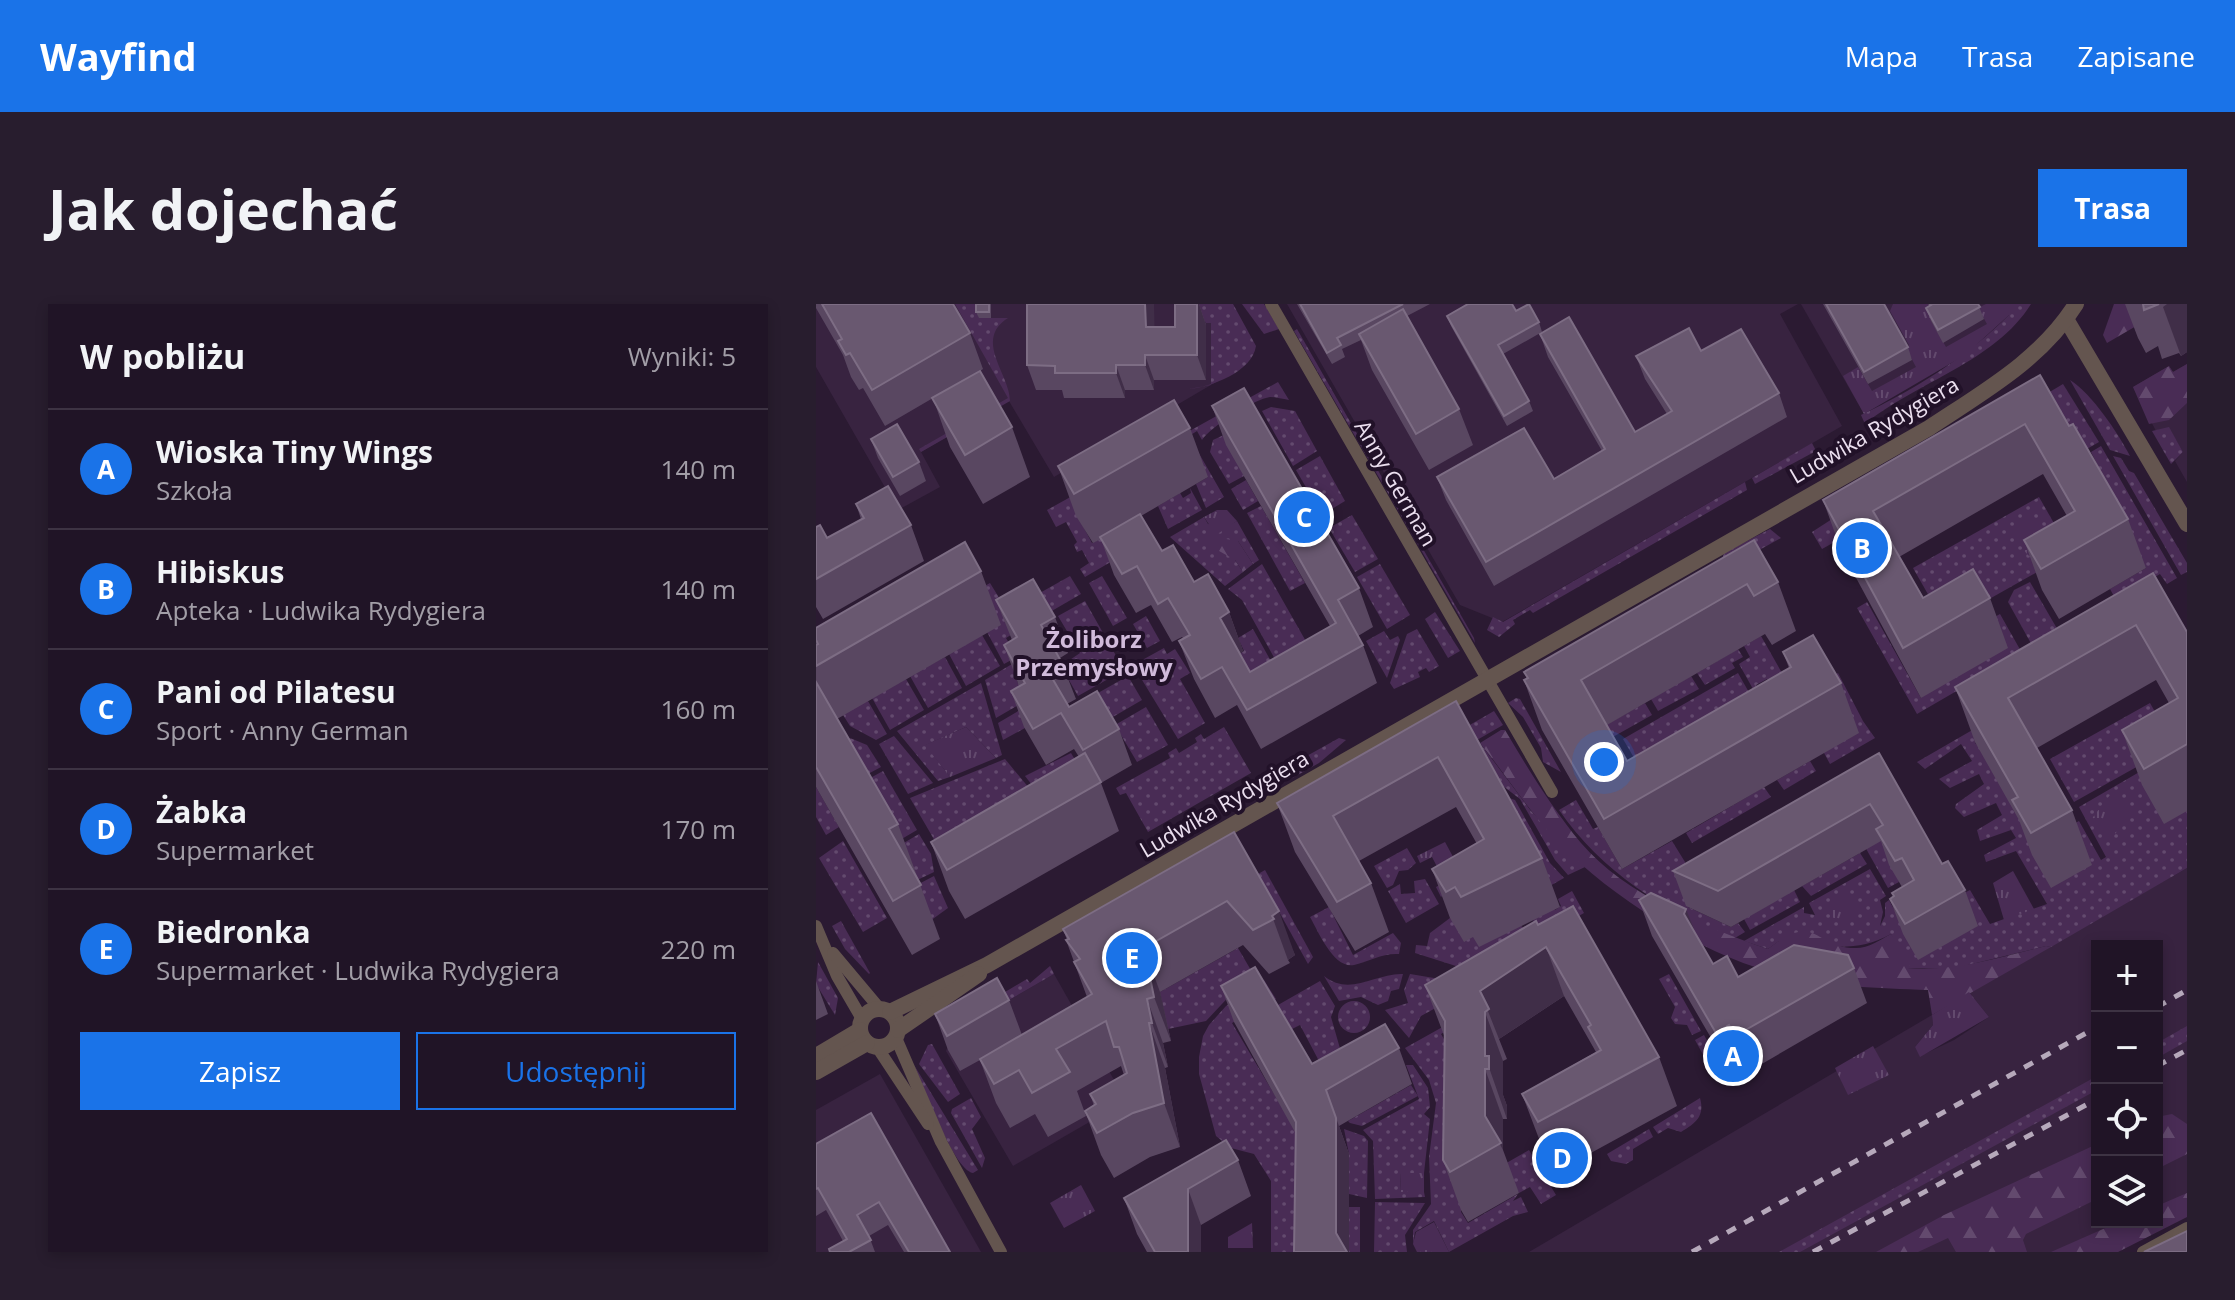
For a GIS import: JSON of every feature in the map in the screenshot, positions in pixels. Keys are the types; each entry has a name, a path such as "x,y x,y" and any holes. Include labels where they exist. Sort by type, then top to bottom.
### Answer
{"street":[{"name":"Anny German","path":"1271,304 1487,681"},
{"name":"Ludwika Rydygiera","path":"867,1035 885,1011 984,966 1929,428 2018,369 2066,319 2076,304"},
{"path":"2066,319 2187,524"},
{"path":"1487,681 1552,792"},
{"path":"816,926 828,947 885,1011 941,1142"},
{"path":"828,947 837,976 867,1035 941,1142 1001,1252"},
{"name":"Ludwika Rydygiera","path":"867,1035 897,1034 974,979 984,966"},
{"path":"816,1056 867,1035"},
{"path":"816,1072 867,1035"},
{"path":"2143,1252 2187,1228"}],"shaded area":[{"path":"816,304 1221,304 1250,354 1245,365 1054,477 1009,401 921,452 940,487 898,510 816,367"},
{"path":"1287,304 1798,304 1780,314 1842,426 1502,622 1460,605"},
{"path":"1801,304 2009,304 2009,315 1864,414"},
{"path":"2187,364 2187,482 2175,461 2183,452 2169,428 2156,431 2133,387 2169,366 2173,372"},
{"path":"2187,868 2187,1195 2163,1207 2163,940 2091,940 2091,1228 2121,1228 2073,1252 1529,1252 1932,1015 1933,1025 1915,1047 1920,1056 1954,1040 1989,1017 1969,992"},
{"path":"1054,974 1126,1101 1013,1166 946,1051 954,1032"},
{"path":"880,1074 981,1252 816,1252 816,1110"}],"green space":[{"path":"955,304 978,304 979,318 1008,318 998,327 993,347 1010,401 921,452 919,449 1008,398"},
{"path":"1195,304 1233,304 1256,346 1253,355 1239,371 1211,384 1211,323 1206,323"},
{"path":"1242,304 1264,304 1279,329 1264,334"},
{"path":"1893,304 1928,304 1936,318 1931,321 1946,347 1987,324 1978,308 1986,304 2009,304 2009,315 1965,355 1864,414 1843,376 1858,367 1872,391 1916,367 1906,348 1909,345 1890,311"},
{"path":"2009,304 2031,304 2016,324 1997,341 1865,424 1861,415 1901,395 1976,345 2009,315"},
{"path":"2114,304 2174,304 2107,343 2103,335"},
{"path":"1297,329 1474,638 1475,643 1294,331"},
{"path":"2187,364 2187,403 2169,420 2149,424 2133,387 2169,366 2173,372"},
{"path":"2070,380 2096,404 2130,456 2110,450"},
{"path":"1278,382 1289,400 1263,399 1224,421 1202,440 1197,431 1189,436 1224,497 1206,508 1196,484 1208,477 1077,515 1092,543 1104,537 1126,553 1085,577 1080,569 1089,563 1082,550 1077,552 1074,545 1077,542 1066,522 1056,527 1047,510"},
{"path":"2063,384 2099,442 2087,449 2076,441 2048,393"},
{"path":"1271,407 1295,411 1317,451 1293,466 1262,411"},
{"path":"2169,427 2183,452 2171,464 2152,431"},
{"path":"1228,433 1244,476 1229,484 1210,452 1213,440"},
{"path":"1812,443 1816,451 1755,484 1752,478"},
{"path":"2101,446 2177,578 2167,584 2160,574 2116,600 2110,589 2146,568 2086,473 2098,466 2091,452"},
{"path":"1320,456 1345,501 1322,515 1296,470"},
{"path":"2113,456 2121,458 2129,471 2134,473 2187,563 2187,572 2181,575"},
{"path":"1246,480 1258,501 1243,510 1231,489"},
{"path":"1745,482 1747,490 1533,613 1530,610 1513,620 1515,624 1499,637 1487,630 1493,617 1503,622"},
{"path":"1190,488 1202,510 1168,529 1158,506 1180,493 1183,498 1191,493"},
{"path":"2039,497 2071,553 1945,624 1913,568"},
{"path":"1913,498 1822,549 1812,532 1846,510"},
{"path":"1261,506 1305,583 1290,591 1247,513"},
{"path":"1217,510 1227,510 1237,521 1216,535 1204,517"},
{"path":"1352,515 1378,559 1355,572 1329,528"},
{"path":"1204,517 1208,524 1226,527 1237,521 1259,560 1253,564 1238,541 1235,560 1243,572 1225,586 1170,537"},
{"path":"2027,518 2041,524 2042,537 2030,557 2020,544 2017,533 2020,519"},
{"path":"1770,529 1781,538 1725,569 1721,563 1724,553"},
{"path":"1209,536 1238,541 1253,564 1243,572 1235,560 1205,543"},
{"path":"1262,564 1316,659 1285,677 1242,600 1228,589"},
{"path":"1380,564 1410,615 1387,629 1357,577"},
{"path":"1070,576 1081,594 1050,612 1038,594"},
{"path":"1102,576 1127,618 1113,626 1089,583"},
{"path":"2030,582 2059,632 2033,647 2008,602 2014,590"},
{"path":"990,583 1019,630 1006,638 1017,657 1004,664 987,632 868,701 887,734 876,740 850,726 823,683 825,675"},
{"path":"1085,601 1124,670 1078,696 1061,666 1080,653 1058,616"},
{"path":"1867,602 1921,698 1991,619 2000,614 2022,653 1917,714 1857,608"},
{"path":"1435,612 1460,651 1448,658 1425,619"},
{"path":"1146,616 1160,641 1147,648 1133,624"},
{"path":"1253,629 1272,663 1246,678 1234,657 1244,651 1238,638"},
{"path":"1417,629 1439,666 1429,672 1426,668 1418,672 1420,677 1394,689 1390,683 1407,634"},
{"path":"1384,631 1390,640 1398,636 1400,640 1387,678 1366,641"},
{"path":"982,635 1000,666 966,686 949,654"},
{"path":"1761,636 1787,682 1773,690 1767,679 1756,685 1768,707 1767,714 1739,664 1750,657 1744,646"},
{"path":"1164,648 1167,654 1175,649 1190,673 1180,679 1205,723 1178,739 1135,664"},
{"path":"1738,649 1743,657 1732,663 1735,668 1705,685 1697,673"},
{"path":"945,657 962,688 928,708 910,676"},
{"path":"1019,660 1017,681 1027,700 996,718 985,680"},
{"path":"1738,673 1764,719 1650,785 1623,739"},
{"path":"1838,673 1875,738 1830,764 1824,753 1828,679"},
{"path":"1128,676 1142,700 1082,735 1068,710"},
{"path":"1691,676 1699,689 1658,711 1651,699"},
{"path":"906,679 924,710 890,730 872,698"},
{"path":"981,683 1002,755 996,758 966,727 926,745 950,777 938,781 897,731"},
{"path":"1520,699 1561,772 1543,762 1541,748 1523,717 1508,703"},
{"path":"2026,699 1975,743 2070,826 2079,821 2101,860 2106,857 2079,807 2167,756 2187,811 2187,868 2051,947 1951,969 1906,968 1891,934 1850,946 1779,941 1768,949 1744,941 1804,907 1804,913 1815,915 1809,903 1870,869 1886,896 1880,900 1883,912 1880,926 1885,916 1885,903 1889,900 1902,924 1970,890 1990,924 2047,904 2016,851 1986,862 1984,855 2016,838 2011,830 1980,841 1977,830 2002,815 1996,803 1964,817 1955,808 1956,804 1984,784 1979,774 1950,788 1939,779 1972,761 1961,744 1925,769 1917,762"},
{"path":"1645,703 1652,715 1611,738 1604,726"},
{"path":"2150,703 2174,746 2074,802 2050,759"},
{"path":"1030,704 1025,728 1003,740 998,723"},
{"path":"1146,707 1168,745 1137,762 1115,725"},
{"path":"1494,711 1503,725 1477,740 1468,726"},
{"path":"966,727 996,758 950,777 925,745"},
{"path":"1224,727 1251,773 1148,832 1126,793 1120,795 1116,788 1170,758 1168,753 1176,748 1179,753 1197,742 1195,738 1201,734 1204,739"},
{"path":"1505,730 1560,816 1599,861 1667,907 1719,931 1768,949 1796,932 1814,934 1831,943 1856,948 1870,945 1891,934 1911,964 1907,968 1925,969 1960,966 2051,947 1932,1015 1928,990 1829,984 1790,977 1743,963 1686,937 1630,902 1559,843 1480,743"},
{"path":"894,736 933,783 908,794 879,744"},
{"path":"850,738 867,745 881,767 851,783 832,749"},
{"path":"1339,738 1346,740 1319,763 1289,780 1271,776"},
{"path":"1480,743 1531,811 1585,867 1568,875 1555,860 1520,799 1503,786"},
{"path":"1071,753 1081,770 1039,794 1025,776"},
{"path":"1005,759 1049,812 939,848 910,798"},
{"path":"1810,761 1816,771 1784,790 1777,780"},
{"path":"883,771 917,830 888,847 854,787"},
{"path":"816,787 839,827 826,835 816,817"},
{"path":"1764,787 1771,797 1692,843 1686,833"},
{"path":"2110,795 2133,809 2113,837 2090,821"},
{"path":"1506,797 1515,800 1550,863 1564,878 1548,887"},
{"path":"1576,800 1593,829 1598,827 1622,869 1672,841 1685,862 1688,907 1731,927 1738,923 1745,932 1735,938 1709,928 1636,888 1594,852 1559,810"},
{"path":"1210,812 1215,820 1156,856 1150,846"},
{"path":"919,834 931,854 934,872 909,884 890,851"},
{"path":"1884,839 1899,882 1888,888 1864,845"},
{"path":"843,841 887,918 863,932 819,858"},
{"path":"1445,842 1464,877 1441,897 1436,887 1445,882 1432,857 1420,863 1417,856"},
{"path":"1407,848 1416,863 1408,870 1399,871 1393,885 1387,888 1374,866"},
{"path":"1860,853 1867,864 1811,896 1802,886"},
{"path":"1265,870 1313,957 1308,964 1258,874"},
{"path":"2013,871 2034,909 2004,920 1993,883"},
{"path":"934,876 948,908 930,921 911,888"},
{"path":"1425,879 1439,904 1406,923 1388,891 1400,884 1401,894 1415,893 1414,881"},
{"path":"1794,890 1800,902 1750,930 1744,919"},
{"path":"1572,891 1584,913 1478,973 1415,953 1416,945 1427,946 1430,933 1450,918 1473,937 1520,924 1523,928 1534,922 1532,917 1552,906 1555,910 1561,906 1558,899"},
{"path":"1843,896 1852,900 1856,909 1852,918 1843,922 1834,918 1830,909 1834,900"},
{"path":"1329,907 1353,955 1393,933 1401,943 1399,954 1354,965 1340,961 1328,948 1310,917"},
{"path":"841,921 869,974 845,949 832,926"},
{"path":"1238,948 1252,972 1206,1021 1168,1029 1160,992"},
{"path":"818,962 838,998 835,1015 816,984"},
{"path":"1557,963 1554,970 1441,1034 1462,1071 1461,1212 1468,1223 1518,1194 1513,1201 1521,1197 1528,1212 1513,1216 1449,1252 1434,1221 1415,1232 1413,1245 1413,1230 1431,1204 1429,1157 1436,1103 1429,1080 1405,1048"},
{"path":"1050,966 1054,974 1004,1003 985,1004 1027,979 1030,983"},
{"path":"1403,974 1399,989 1391,991 1388,1001 1378,1005 1361,997 1339,1001 1324,976 1334,982 1353,984"},
{"path":"1410,974 1440,979 1452,999 1421,1016 1409,1038 1385,1010 1408,1003 1404,990"},
{"path":"1669,974 1701,1031 1692,1035 1687,1025 1675,1024 1671,1018 1675,1007 1659,979"},
{"path":"1264,980 1276,999 1232,1023 1299,1136 1310,1252 1271,1252 1271,1181 1254,1154 1231,1148 1216,1136 1199,1074 1203,1036 1209,1025 1226,1006"},
{"path":"1320,981 1335,1006 1331,1017 1341,1052 1319,1061 1300,1025 1292,1029 1278,1005"},
{"path":"1969,992 1989,1017 1920,1057 1915,1047 1933,1025 1932,1015"},
{"path":"1354,1001 1365,1006 1370,1017 1365,1028 1354,1033 1343,1028 1338,1017 1343,1006"},
{"path":"2187,1026 2187,1041 2163,1055 2163,1040"},
{"path":"1704,1035 1724,1071 1718,1082 1695,1040"},
{"path":"932,1044 960,1094 948,1102 919,1064 928,1045"},
{"path":"1873,1046 1889,1075 1848,1095 1835,1068"},
{"path":"914,1065 978,1170 973,1173 965,1168 948,1142"},
{"path":"1406,1065 1413,1065 1428,1088 1430,1107 1424,1114 1430,1119 1424,1173 1400,1173 1401,1192 1424,1192 1425,1197 1375,1199 1373,1141 1363,1130 1419,1099"},
{"path":"2091,1079 2091,1093 1800,1252 1779,1252"},
{"path":"1411,1085 1418,1096 1362,1126 1348,1121"},
{"path":"971,1098 981,1117 972,1129 985,1158 982,1168 951,1113 952,1109"},
{"path":"1700,1098 1700,1114 1691,1125 1681,1132 1668,1128 1658,1134 1653,1127"},
{"path":"2172,1114 2187,1124 2187,1154 2163,1166 2163,1156 2163,1116"},
{"path":"1344,1129 1364,1136 1368,1141 1367,1198 1349,1194 1349,1154"},
{"path":"1649,1129 1653,1137 1633,1149 1633,1160 1626,1164 1611,1161 1607,1154"},
{"path":"2091,1147 2091,1202 2026,1234 2023,1240 2027,1252 1956,1252 1948,1238 1918,1252 1876,1252 1944,1215"},
{"path":"1529,1150 1556,1195 1541,1204 1530,1187 1519,1193 1503,1165"},
{"path":"1400,1173 1424,1173 1424,1192 1401,1192"},
{"path":"1081,1185 1095,1211 1064,1228 1050,1203"},
{"path":"2187,1193 2187,1217 2118,1252 2051,1252 2105,1228 2163,1228 2163,1203"},
{"path":"1375,1202 1425,1203 1405,1235 1407,1252 1374,1252"},
{"path":"1349,1207 1360,1207 1360,1252 1349,1252"},
{"path":"1434,1222 1449,1252 1417,1252 1413,1244 1416,1232"},
{"path":"1252,1223 1253,1248 1228,1248 1228,1237"}],"building":[{"path":"822,304 953,304 970,333 872,390 850,353 846,355 838,341 842,339"},
{"path":"976,304 989,304 989,312 976,312"},
{"path":"1027,304 1145,304 1146,327 1175,327 1175,304 1197,304 1197,355 1145,355 1145,365 1116,365 1116,373 1055,373 1055,366 1027,365"},
{"path":"1300,304 1403,304 1337,338 1341,345 1327,353"},
{"path":"1468,304 1512,304 1516,311 1529,304 1539,322 1498,345 1529,401 1504,416 1447,316"},
{"path":"1826,304 1884,304 1908,347 1864,372"},
{"path":"1930,304 1978,304 1980,307 1938,330 1926,308"},
{"path":"2143,304 2159,304 2144,310"},
{"path":"1403,309 1459,409 1416,434 1359,334"},
{"path":"1569,317 1635,432 1672,411 1636,356 1689,328 1701,351 1741,329 1779,393 1486,562 1437,477 1524,428 1554,479 1605,449 1540,334"},
{"path":"980,371 1012,427 965,455 932,398"},
{"path":"2040,375 2069,426 2073,424 2128,519 2041,569 2024,540 2075,511 2025,424 1873,511 1923,598 1973,569 1990,598 1903,648 1823,500"},
{"path":"1244,388 1359,588 1338,600 1363,645 1247,710 1222,667 1201,679 1179,641 1190,635 1168,598 1158,604 1137,566 1122,574 1100,537 1140,514 1162,551 1173,545 1194,582 1208,574 1229,612 1220,618 1250,672 1336,623 1212,406"},
{"path":"1174,400 1190,428 1074,494 1058,466"},
{"path":"897,424 919,462 893,477 871,439"},
{"path":"888,486 911,525 816,579 816,527 820,525 827,538 864,518 856,504"},
{"path":"1754,540 1778,582 1754,596 1747,584 1581,680 1627,761 1791,667 1783,652 1813,635 1841,683 1604,819 1524,680 1528,678 1524,672"},
{"path":"965,542 981,571 816,666 816,628"},
{"path":"2153,573 2187,632 2187,744 2144,769 2122,730 2178,698 2136,625 2008,698 2072,810 2031,833 2012,800 2018,797 1955,687"},
{"path":"1033,579 1055,617 1041,625 1062,663 1048,671 1069,707 1097,691 1119,729 1083,750 1061,713 1033,729 1011,691 1025,683 1004,645 1017,637 996,600"},
{"path":"816,682 898,824 889,829 921,885 893,901 816,767"},
{"path":"1456,701 1542,858 1461,897 1455,887 1446,892 1432,869 1484,839 1438,757 1333,816 1371,883 1337,902 1277,803"},
{"path":"1085,753 1101,782 947,870 931,842"},
{"path":"1879,753 1942,864 1948,861 1965,890 1905,924 1890,899 1894,896 1892,893 1914,880 1902,858 1895,861 1876,829 1883,825 1870,804 1718,891 1673,871"},
{"path":"1234,832 1279,911 1272,916 1274,919 1253,930 1227,901 1144,948 1154,997 1147,999 1152,1023 1149,1023 1164,1103 1133,1113 1097,1133 1085,1111 1096,1104 1090,1094 1127,1073 1106,1021 1056,1049 1070,1072 1032,1093 1019,1070 994,1084 980,1059 1092,994 1074,962 1080,959 1066,940 1069,939 1063,929"},
{"path":"1651,893 1686,909 1684,914 1713,964 1727,956 1738,977 1794,945 1848,955 1854,968 1735,1036 1729,1025 1716,1033 1639,900"},
{"path":"1573,906 1659,1057 1538,1122 1522,1094 1601,1050 1588,1027 1591,1025 1546,947 1480,991 1489,1009 1485,1012 1485,1056 1489,1056 1489,1069 1485,1069 1485,1116 1501,1143 1450,1172 1443,1160 1445,1021 1425,985 1536,921 1538,925"},
{"path":"1255,967 1312,1064 1385,1024 1399,1048 1326,1090 1336,1118 1336,1233 1347,1252 1294,1252 1296,1122 1221,986"},
{"path":"997,978 1009,1000 947,1036 935,1014"},
{"path":"871,1113 950,1252 909,1252 879,1202 857,1215 871,1240 849,1252 830,1252 829,1249 847,1239 816,1189 816,1144"},
{"path":"1226,1140 1238,1160 1188,1189 1188,1252 1155,1252 1124,1198"},
{"path":"2187,1231 2187,1252 2144,1252"}],"railway":[{"path":"2163,1004 2187,990"},
{"path":"1692,1252 2091,1030"},
{"path":"2163,1063 2187,1050"},
{"path":"1813,1252 2091,1102"}],"place":[{"name":"Pani od Pilatesu","path":"1304,517"},
{"name":"Hibiskus","path":"1862,548"},
{"name":"Biedronka","path":"1132,958"},
{"name":"Wioska Tiny Wings","path":"1733,1056"},
{"name":"Żabka","path":"1562,1158"}],"district":[{"name":"Żoliborz Przemysłowy","path":"1094,654"}]}
